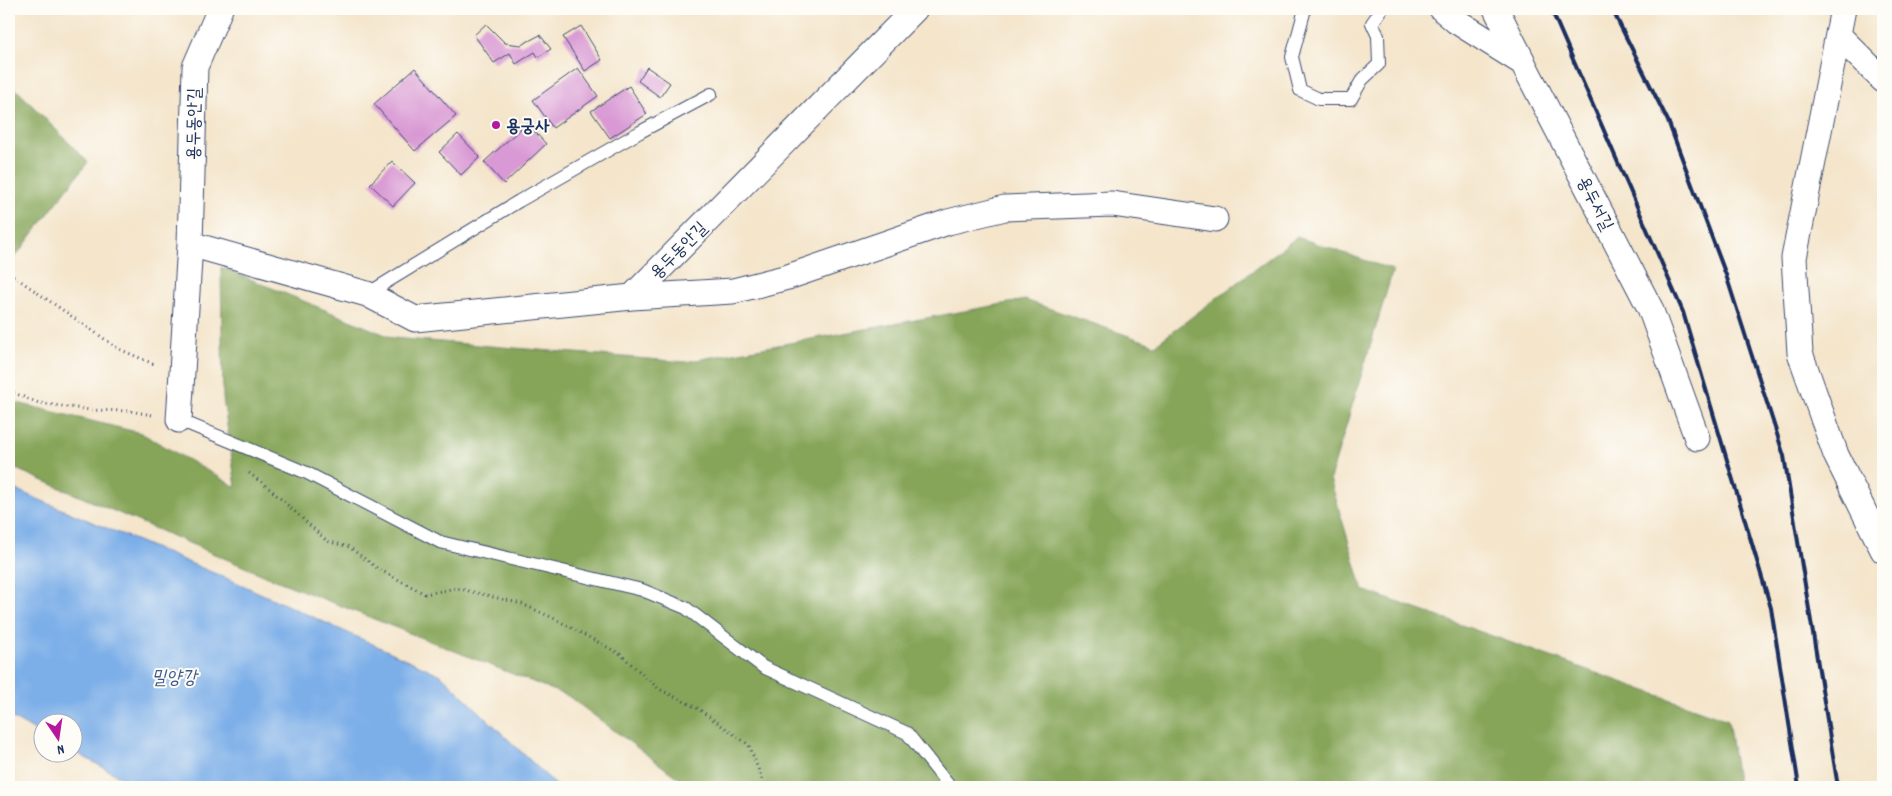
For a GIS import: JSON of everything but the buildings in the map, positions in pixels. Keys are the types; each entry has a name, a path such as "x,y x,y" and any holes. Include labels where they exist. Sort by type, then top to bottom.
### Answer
{"street":[{"name":"용두동안길","path":"179,420 190,244 195,66 220,9"},
{"name":"용두동안길","path":"632,297 915,9"},
{"path":"1442,9 1456,21 1524,63"},
{"name":"용두서길","path":"1496,9 1650,308 1697,438"},
{"path":"1844,9 1794,258 1800,353 1836,455 1883,550"},
{"path":"1839,36 1883,80"},
{"path":"190,244 367,294 415,319 632,297 733,291 788,277 948,222 1005,208 1112,204 1214,219"}],"lane":[{"path":"1305,9 1292,57 1300,90 1319,99 1351,99 1362,80 1379,64 1378,36 1372,23 1382,9"},
{"path":"367,294 519,200 711,94"},
{"path":"179,420 307,473 440,542 642,590 686,608 763,666 907,734 950,787"}],"path":[{"path":"9,273 119,349 160,367 181,389"},
{"path":"9,391 39,403 91,410 130,411 179,420"},
{"path":"243,468 271,490 327,541 349,547 377,568 424,594 457,588 522,604 551,617 620,654 659,688 697,708 749,745 764,787"}],"green space":[{"path":"9,82 88,162 9,265"},
{"path":"1297,237 1393,270 1330,479 1363,590 1728,720 1738,787 690,787 568,696 268,577 9,466 9,401 141,433 236,487 223,398 221,267 393,338 685,362 1025,300 1155,345"}],"water":[{"name":"밀양강","path":"9,487 240,584 441,675 558,787 139,787 82,756 82,714 32,714 32,729 9,716"}],"railway":[{"path":"1551,9 1683,312 1771,608 1799,787"},
{"path":"1612,9 1668,121 1726,275 1784,456 1838,787"}],"place":[{"name":"용궁사","path":"496,125"}]}
